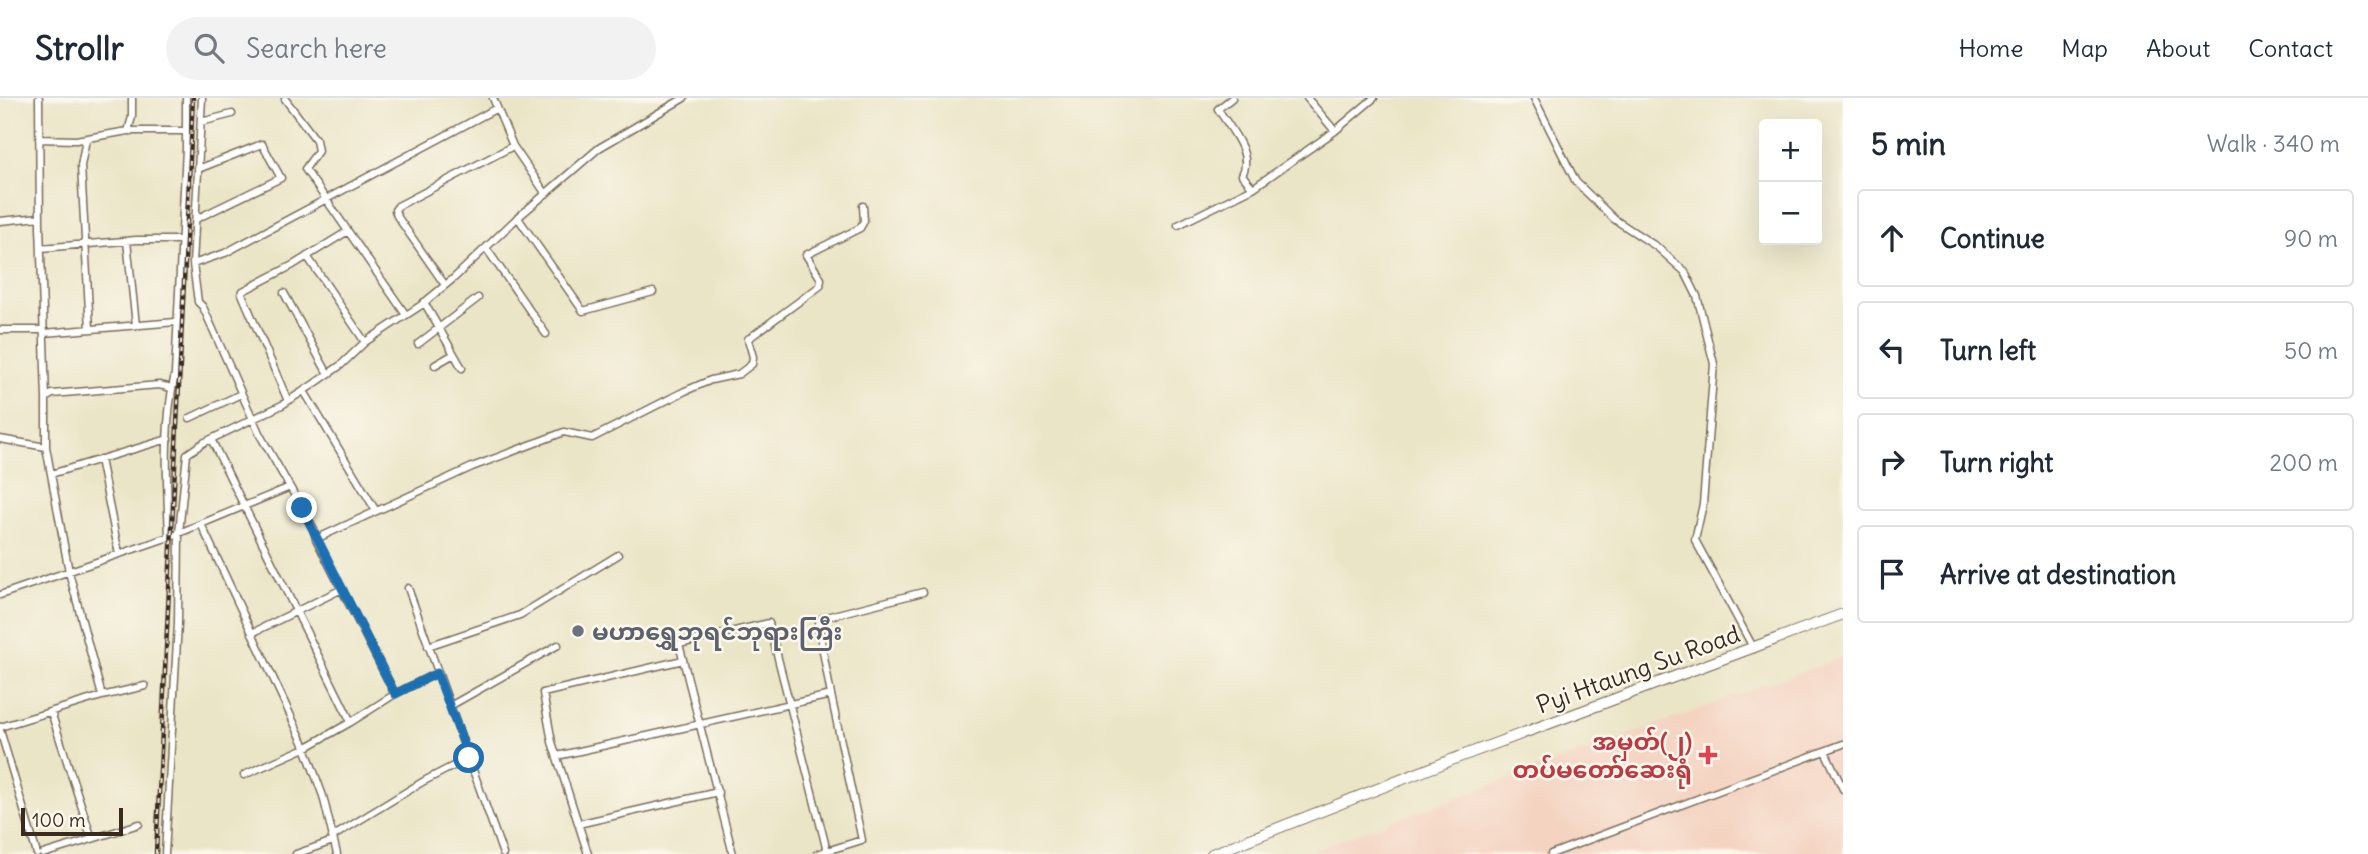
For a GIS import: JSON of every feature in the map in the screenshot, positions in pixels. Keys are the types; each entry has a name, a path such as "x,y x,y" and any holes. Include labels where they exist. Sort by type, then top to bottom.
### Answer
{"highway":[{"name":"Pyi Htaung Su Road","path":"1212,854 1459,757 1843,614"}],"street":[{"path":"39,98 46,447 69,572 102,696"},
{"path":"128,131 132,117 132,98"},
{"path":"169,537 166,501 168,439 175,374 186,98"},
{"path":"202,98 193,264 198,302 203,307 253,420 314,529 316,539 395,694"},
{"path":"492,98 513,146 546,194"},
{"path":"165,854 178,623 178,533 185,458 191,450 288,401 328,374 365,342 445,285 607,142 684,98"},
{"path":"1233,98 1218,108 1245,153 1246,168 1242,176 1253,187"},
{"path":"1307,98 1335,131"},
{"path":"1534,98 1576,182 1614,219 1657,247 1685,272 1697,296 1714,364 1703,504 1695,540 1754,649"},
{"path":"285,99 316,141 317,151 305,169 406,315"},
{"path":"1178,225 1253,187 1335,131 1370,100"},
{"path":"193,264 225,253 497,108"},
{"path":"201,122 232,114"},
{"path":"39,139 86,139 128,131 186,131"},
{"path":"86,139 82,166 90,329"},
{"path":"195,219 281,178 262,144 198,169"},
{"path":"445,285 395,210 513,146"},
{"path":"316,539 472,467 530,444 564,432 592,438 685,391 711,380 739,374 752,364 748,339 820,286 821,279 806,255 860,228 864,221 863,206"},
{"path":"0,221 40,217"},
{"path":"518,218 583,311 653,292"},
{"path":"288,401 243,291 348,231"},
{"path":"41,248 127,241 182,240"},
{"path":"127,241 136,325"},
{"path":"486,248 547,334"},
{"path":"307,256 365,342"},
{"path":"284,293 328,374"},
{"path":"418,344 478,298"},
{"path":"424,302 462,368"},
{"path":"0,330 90,329 176,322"},
{"path":"435,365 454,354"},
{"path":"46,398 52,394 159,384 172,388"},
{"path":"304,391 376,512"},
{"path":"190,418 241,394"},
{"path":"0,439 46,447"},
{"path":"51,474 168,439"},
{"path":"211,439 351,722"},
{"path":"100,459 119,554"},
{"path":"0,595 169,537 290,488"},
{"path":"201,524 305,748 323,796 337,854"},
{"path":"428,646 520,615 618,555"},
{"path":"408,588 503,854"},
{"path":"252,633 342,589"},
{"path":"817,854 862,840 818,624 822,618 923,592"},
{"path":"733,854 679,644 769,623 827,851"},
{"path":"450,706 558,645"},
{"path":"588,854 556,756 542,693 683,660"},
{"path":"244,775 305,748 395,694 437,673"},
{"path":"37,854 0,728 102,696 145,686"},
{"path":"556,756 831,695"},
{"path":"51,712 92,839"},
{"path":"1551,854 1843,744"},
{"path":"1825,751 1843,789"},
{"path":"296,854 333,839 424,781 469,758"},
{"path":"578,824 718,792"},
{"path":"43,854 139,824"}],"shaded area":[{"name":"အမှတ်(၂) တပ်မတော်ဆေးရုံ","path":"1843,657 1843,854 1302,854"}],"railway":[{"path":"156,854 193,98"}],"place":[{"name":"မဟာရွှေဘုရင်ဘုရားကြီး","path":"578,631"},
{"name":"အမှတ်(၂) တပ်မတော်ဆေးရုံ","path":"1708,755"}],"route":[{"path":"302,508 395,694 437,673 469,758"}]}
